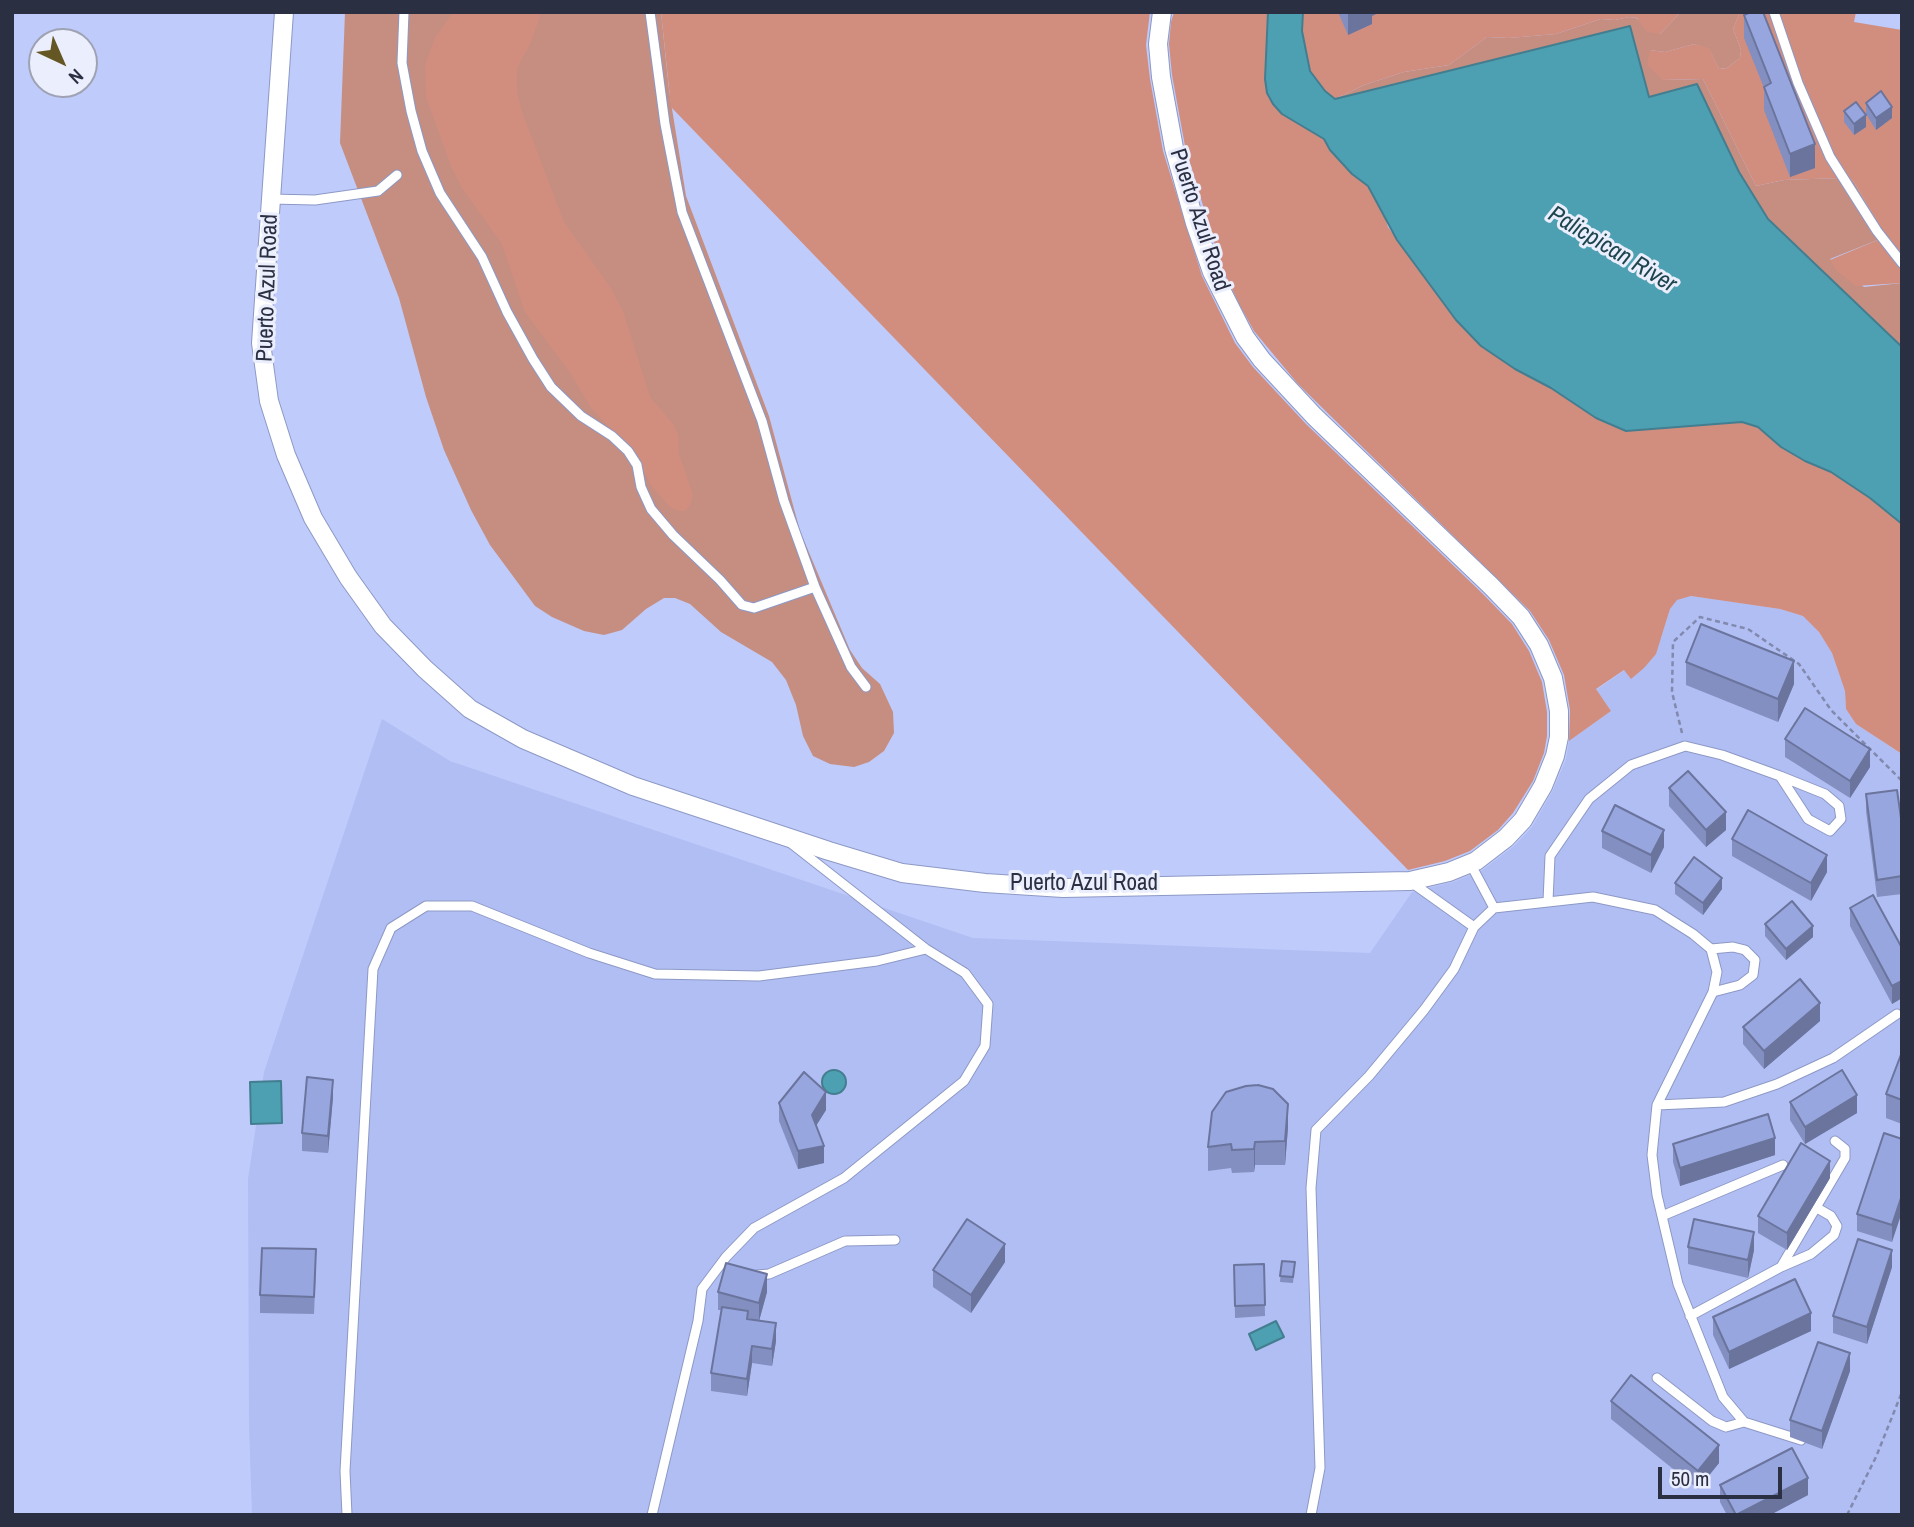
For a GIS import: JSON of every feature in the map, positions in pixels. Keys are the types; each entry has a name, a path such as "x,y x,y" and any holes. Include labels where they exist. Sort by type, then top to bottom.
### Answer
{"street":[{"name":"Puerto Azul Road","path":"284,12 261,343 268,401 286,455 313,518 348,577 383,626 425,669 470,709 523,739 633,786 902,873 985,883 1063,888 1410,881 1449,872 1470,863 1506,838 1522,820 1543,786 1559,737 1559,711 1553,678 1539,645 1521,617 1314,416 1262,360 1245,337 1212,272 1177,160 1157,44 1162,12"}],"lane":[{"path":"404,12 402,63 422,151 440,193 482,257 507,312 551,387 581,416 612,436 628,451 637,465 641,487 651,509 673,536 743,605 754,608 815,587"},
{"path":"650,12 665,124 682,212 762,421 784,501 815,587 851,667 866,687"},
{"path":"1774,12 1802,93 1830,157 1877,231 1902,263"},
{"path":"271,199 315,200 378,191 397,175"},
{"path":"1548,901 1550,856 1589,799 1632,765 1685,746 1722,755 1780,776 1825,794 1839,806 1841,819 1830,831 1808,819 1780,776"},
{"path":"652,1515 698,1321 702,1289 726,1257 754,1228 844,1178 964,1081 985,1046 988,1003 965,973 926,948 780,835"},
{"path":"1470,863 1494,908"},
{"path":"1410,881 1474,927"},
{"path":"1311,1515 1320,1468 1311,1188 1316,1130 1369,1076 1424,1010 1454,969 1474,927 1494,908 1593,897 1655,910 1693,933 1711,950 1717,972 1713,992 1657,1105 1651,1155 1662,1216 1678,1284 1723,1397 1744,1422 1816,1445"},
{"path":"347,1515 345,1471 373,969 391,928 426,906 472,906 589,953 655,974 759,976 877,961 926,948"},
{"path":"1711,950 1733,947 1745,950 1755,960 1753,975 1740,985 1713,992"},
{"path":"1657,1105 1724,1102 1777,1084 1833,1058 1897,1014"},
{"path":"1782,1267 1845,1158 1845,1149 1835,1142"},
{"path":"1662,1216 1783,1166"},
{"path":"1690,1316 1811,1254 1834,1235 1837,1226 1831,1216 1817,1208"},
{"path":"741,1278 769,1274 845,1241 895,1240"},
{"path":"715,1271 728,1275"},
{"path":"1657,1377 1712,1421 1726,1427 1744,1422"}],"path":[{"path":"1685,746 1672,692 1673,642 1700,617 1748,629 1799,664 1831,710 1902,781"},
{"path":"1847,1515 1876,1457 1902,1392"}],"shaded area":[{"path":"345,12 661,12 669,90 686,196 769,416 800,531 850,650 862,668 880,684 893,712 894,733 884,751 869,762 854,767 830,764 813,756 803,736 796,705 786,680 772,662 721,632 690,604 675,598 664,598 646,609 622,630 604,635 584,631 535,606 490,545 444,450 426,397 399,298 340,143"},
{"path":"453,12 539,12 540,17 530,44 517,68 517,92 522,112 564,222 610,287 623,311 650,397 674,425 678,435 679,454 693,495 685,511 670,507 650,484 637,456 591,408 571,374 525,312 502,244 462,188 451,166 426,97 425,65 435,38"},
{"path":"661,12 1150,12 1146,45 1163,151 1202,276 1235,343 1253,367 1306,424 1512,624 1529,651 1542,682 1547,712 1547,736 1544,753 1533,781 1513,813 1498,830 1470,851 1445,861 1408,870 671,107"},
{"path":"1174,12 1268,12 1265,79 1316,134 1324,139 1330,150 1352,174 1368,186 1383,211 1388,227 1456,320 1515,369 1551,388 1758,427 1781,447 1831,472 1902,524 1902,754 1856,724 1846,709 1845,691 1832,653 1819,632 1803,616 1780,609 1691,596 1677,600 1670,609 1656,654 1644,668 1631,679 1624,670 1596,689 1611,711 1569,741 1570,710 1564,675 1549,640 1530,611 1298,384 1254,331 1239,304 1222,268 1185,146 1169,44"},
{"path":"1303,12 1681,12 1660,34 1647,32 1637,18 1629,17 1601,19 1556,34 1487,37 1449,65 1404,72 1364,85 1335,99 1325,91 1310,71 1302,31"},
{"path":"1681,12 1740,12 1733,29 1741,50 1740,58 1727,68 1719,69 1709,49 1694,44 1665,52 1650,50 1663,80 1703,79 1756,186 1784,180 1848,177 1854,182 1884,234 1880,239 1830,259 1864,287 1902,283 1902,347 1768,219 1739,172 1649,97 1630,27 1335,99 1364,85 1404,72 1449,65 1487,37 1556,34 1601,19 1629,17 1636,18 1660,34"},
{"path":"1740,12 1856,12 1854,22 1902,30 1902,283 1856,286 1837,271 1830,260 1880,239 1884,234 1854,182 1848,177 1784,180 1756,186 1703,79 1663,80 1647,65 1650,50 1665,52 1694,44 1709,48 1719,69 1727,68 1740,58 1741,50 1733,29"},
{"path":"1691,596 1780,609 1803,616 1819,632 1832,653 1845,691 1846,709 1856,724 1902,754 1902,1515 252,1515 248,1179 264,1072 382,719 450,761 973,938 1370,953 1412,892 1453,882 1481,871 1514,846 1532,827 1553,790 1566,759 1569,741 1611,711 1596,690 1625,670 1661,638 1670,609 1676,600"}],"water":[{"name":"Palicpican River","path":"1268,12 1303,12 1302,31 1310,71 1325,91 1335,99 1630,26 1649,97 1697,84 1739,172 1768,219 1902,347 1902,524 1831,472 1781,447 1758,427 1742,422 1626,431 1596,418 1481,346 1456,320 1397,240 1368,186 1352,174 1330,150 1324,139 1282,114 1273,104 1267,93 1265,79"},
{"path":"834,1070 842,1074 846,1082 842,1090 834,1094 826,1090 822,1082 826,1074"},
{"path":"281,1081 282,1123 251,1124 250,1082"},
{"path":"1276,1321 1284,1337 1256,1350 1249,1334"}],"building":[{"path":"1763,12 1815,144 1790,154 1764,87 1771,83 1744,15"},
{"path":"1881,91 1892,107 1876,118 1866,103"},
{"path":"1856,102 1866,115 1854,124 1844,111"},
{"path":"1701,624 1794,661 1778,699 1686,662"},
{"path":"1805,708 1870,749 1850,781 1785,739"},
{"path":"1688,771 1726,812 1706,830 1669,788"},
{"path":"1897,790 1902,825 1902,876 1877,880 1866,794"},
{"path":"1615,805 1664,830 1651,855 1602,831"},
{"path":"1748,810 1827,855 1811,883 1732,839"},
{"path":"1694,857 1722,878 1703,903 1675,883"},
{"path":"1873,895 1902,948 1902,981 1892,986 1850,908"},
{"path":"1792,901 1813,926 1786,949 1765,924"},
{"path":"1800,979 1820,1003 1764,1051 1743,1027"},
{"path":"1902,1052 1902,1100 1886,1094"},
{"path":"1842,1070 1857,1095 1805,1127 1790,1102"},
{"path":"804,1072 826,1092 812,1115 824,1146 798,1151 779,1103"},
{"path":"307,1077 333,1080 328,1136 302,1133"},
{"path":"1258,1085 1273,1089 1288,1104 1285,1141 1255,1142 1254,1149 1232,1150 1231,1144 1208,1147 1212,1112 1226,1092"},
{"path":"1768,1114 1775,1138 1680,1168 1673,1144"},
{"path":"1884,1133 1902,1139 1902,1195 1892,1225 1857,1214"},
{"path":"1801,1143 1830,1161 1787,1233 1758,1216"},
{"path":"967,1219 1005,1244 971,1295 933,1270"},
{"path":"1694,1219 1754,1232 1748,1260 1688,1247"},
{"path":"1858,1239 1892,1250 1867,1327 1833,1316"},
{"path":"262,1248 316,1249 314,1297 260,1295"},
{"path":"1282,1261 1295,1262 1293,1277 1280,1276"},
{"path":"726,1263 767,1274 759,1303 718,1292"},
{"path":"1264,1264 1265,1305 1235,1306 1234,1265"},
{"path":"1795,1279 1811,1313 1729,1352 1713,1317"},
{"path":"722,1307 748,1311 747,1319 776,1323 772,1349 752,1346 747,1379 711,1373"},
{"path":"1818,1342 1850,1353 1822,1431 1790,1420"},
{"path":"1631,1375 1719,1445 1698,1471 1611,1401"},
{"path":"1792,1448 1808,1478 1736,1515 1720,1485"}]}
